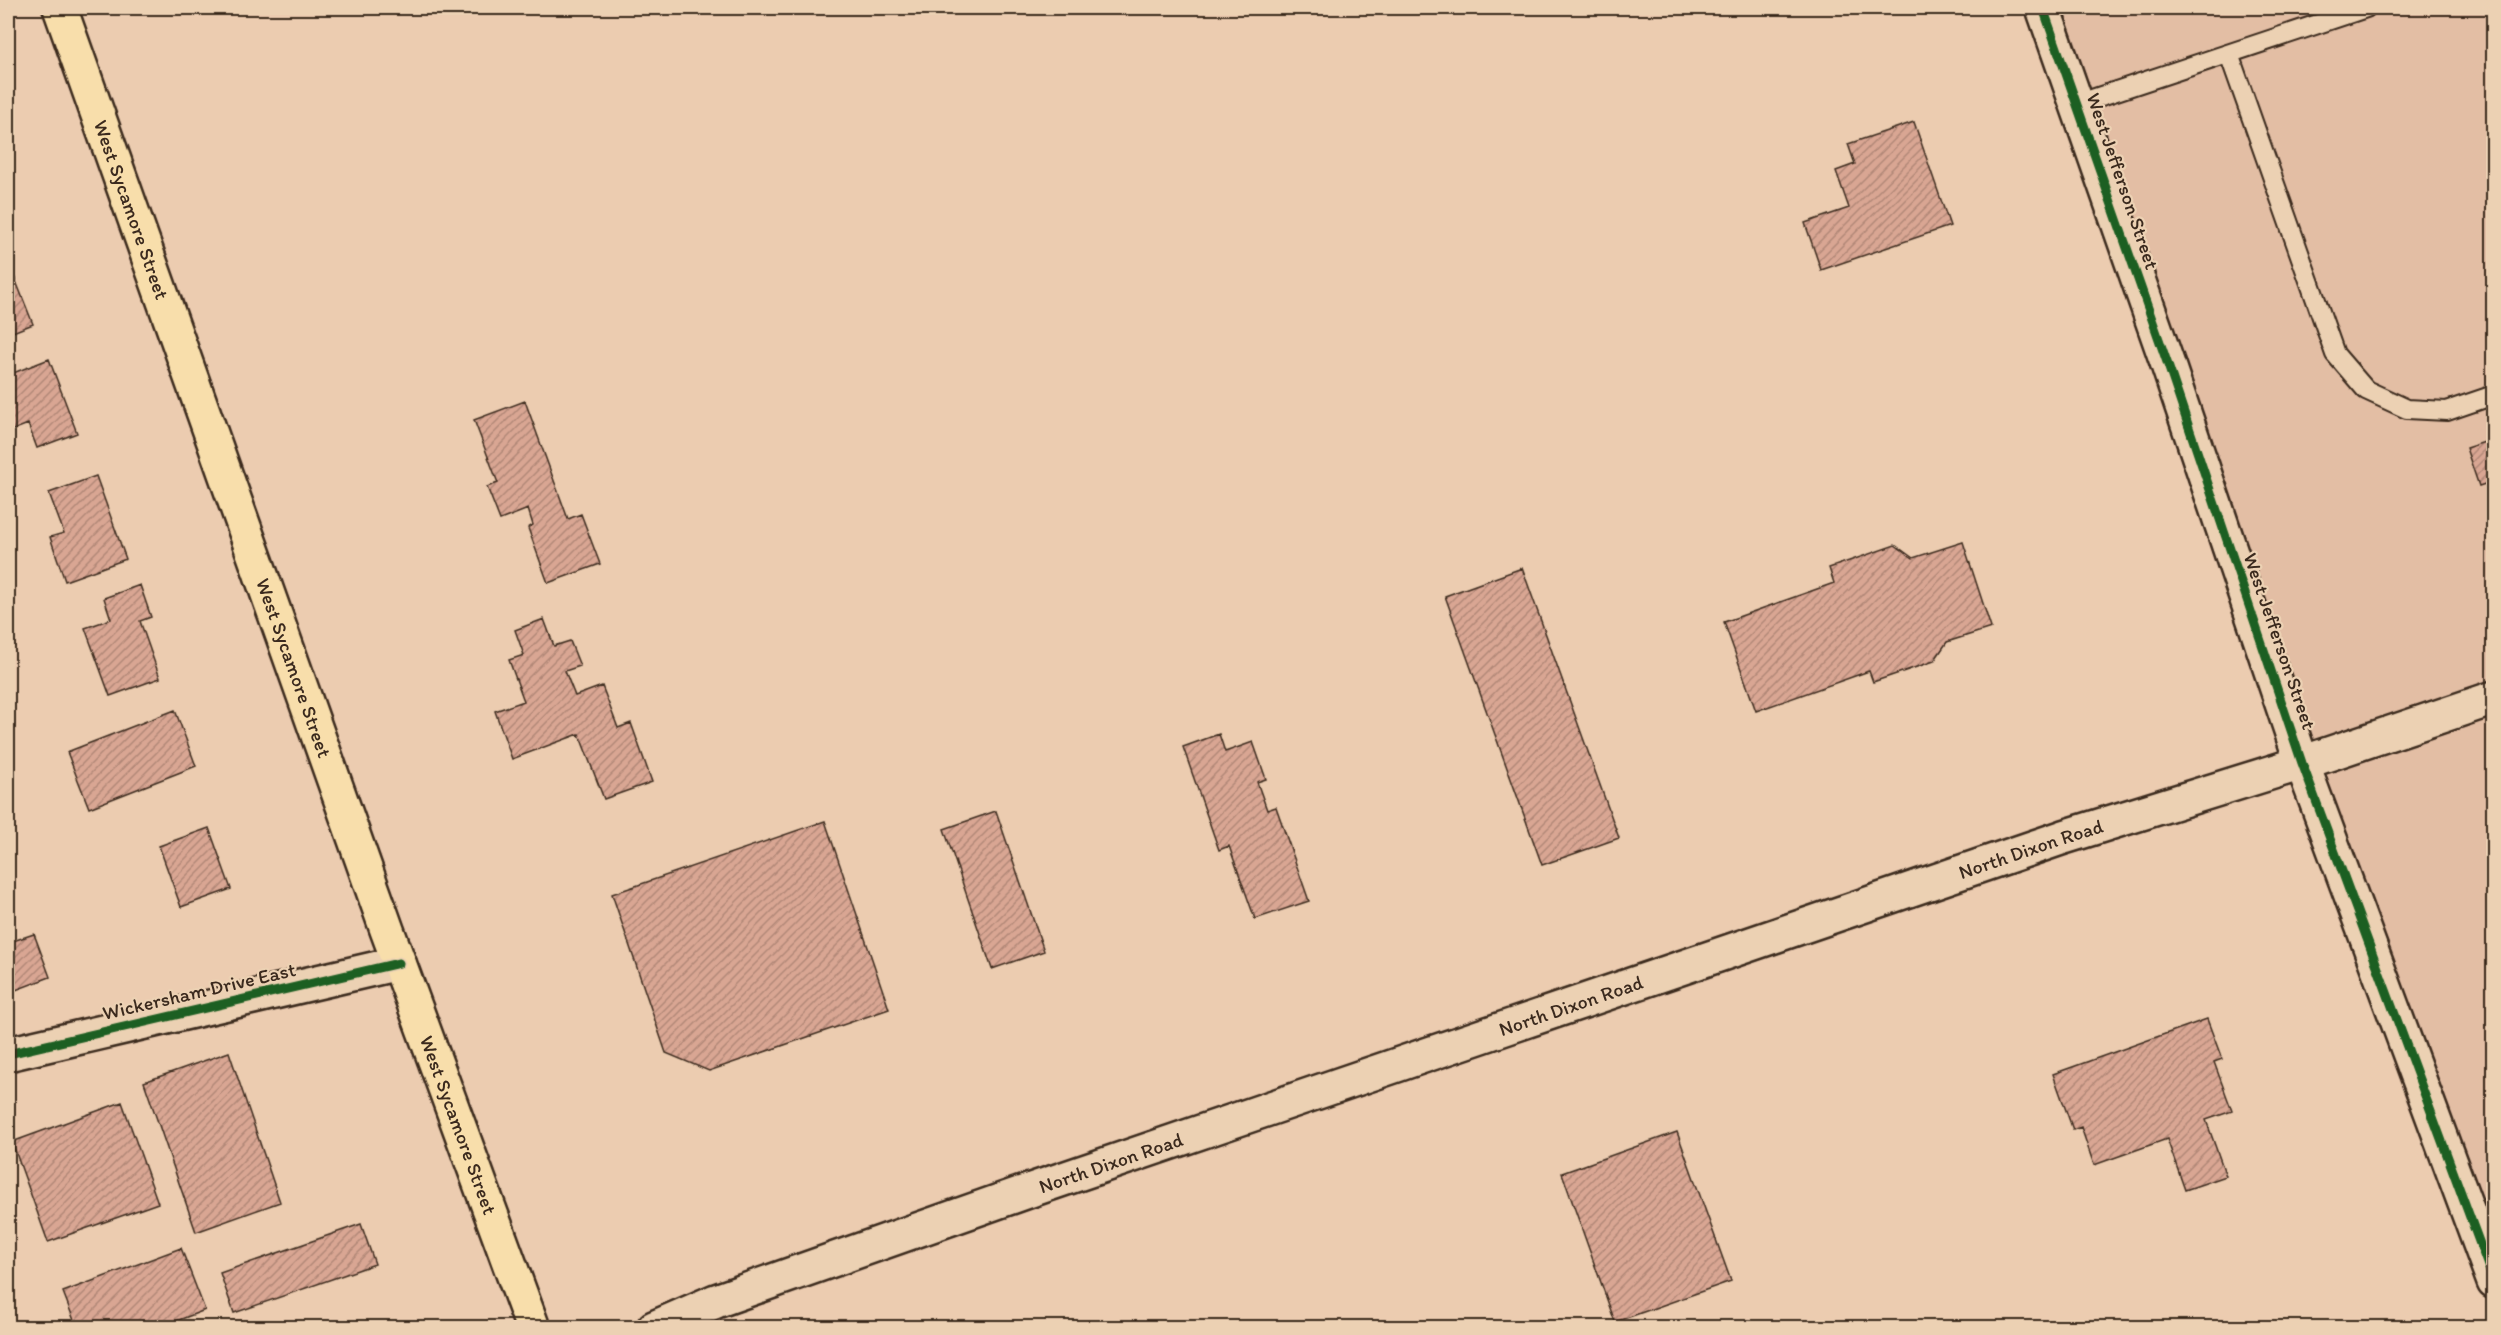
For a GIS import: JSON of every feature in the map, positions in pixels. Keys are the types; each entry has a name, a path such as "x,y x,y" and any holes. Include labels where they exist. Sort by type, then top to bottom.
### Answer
{"main road":[{"name":"West Sycamore Street","path":"60,8 399,963 533,1328"},
{"name":"West Jefferson Street","path":"2043,8 2301,763 2493,1282"},
{"name":"North Dixon Road","path":"654,1328 716,1301 1098,1167 2064,837 2301,763 2493,698"},
{"name":"Wickersham Drive East","path":"8,1054 399,963"}],"lane":[{"path":"2077,104 2366,8"},
{"path":"2229,54 2335,354 2366,390 2407,409 2447,411 2493,395"}],"shaded area":[{"path":"2038,8 2493,8 2493,1289"}],"building":[{"path":"1914,122 1950,226 1821,270 1805,223 1849,208 1836,171 1855,164 1848,144"},
{"path":"8,261 33,324 8,334"},
{"path":"49,359 77,433 37,448 28,424 8,432 8,375"},
{"path":"525,401 568,519 581,514 600,564 548,583 528,528 533,525 528,509 500,520 487,487 498,483 474,420"},
{"path":"2494,439 2494,481 2479,486 2466,448"},
{"path":"96,476 126,559 65,581 50,537 64,533 49,493"},
{"path":"1963,542 1991,628 1947,642 1934,661 1873,682 1869,671 1756,711 1724,622 1834,583 1829,568 1895,545 1913,558"},
{"path":"1522,568 1619,838 1542,865 1445,596"},
{"path":"140,585 151,617 140,621 160,678 110,696 85,628 111,619 104,598"},
{"path":"544,619 554,646 570,641 580,666 565,671 575,696 602,686 618,728 631,723 652,782 604,799 579,734 512,759 495,711 524,701 509,660 524,655 515,630"},
{"path":"175,710 196,766 89,808 67,752"},
{"path":"1219,734 1225,752 1253,742 1266,779 1257,782 1267,810 1276,807 1309,901 1255,919 1229,846 1219,850 1183,747"},
{"path":"996,811 1044,951 992,969 944,829"},
{"path":"825,821 889,1009 709,1071 666,1053 612,894"},
{"path":"209,828 231,889 181,907 159,846"},
{"path":"8,925 13,941 34,934 50,977 8,993"},
{"path":"2207,1019 2222,1059 2214,1062 2232,1111 2206,1120 2226,1176 2185,1190 2167,1139 2094,1165 2081,1127 2073,1130 2053,1074"},
{"path":"229,1052 280,1202 196,1232 144,1082"},
{"path":"122,1102 158,1203 48,1242 12,1142"},
{"path":"1677,1132 1731,1281 1615,1322 1562,1173"},
{"path":"361,1224 375,1264 234,1313 220,1273"},
{"path":"181,1248 205,1310 158,1328 77,1328 63,1292"}],"cycle path":[{"path":"2043,8 2168,365 2302,763 2494,1282"},
{"path":"8,1054 399,963"}]}
